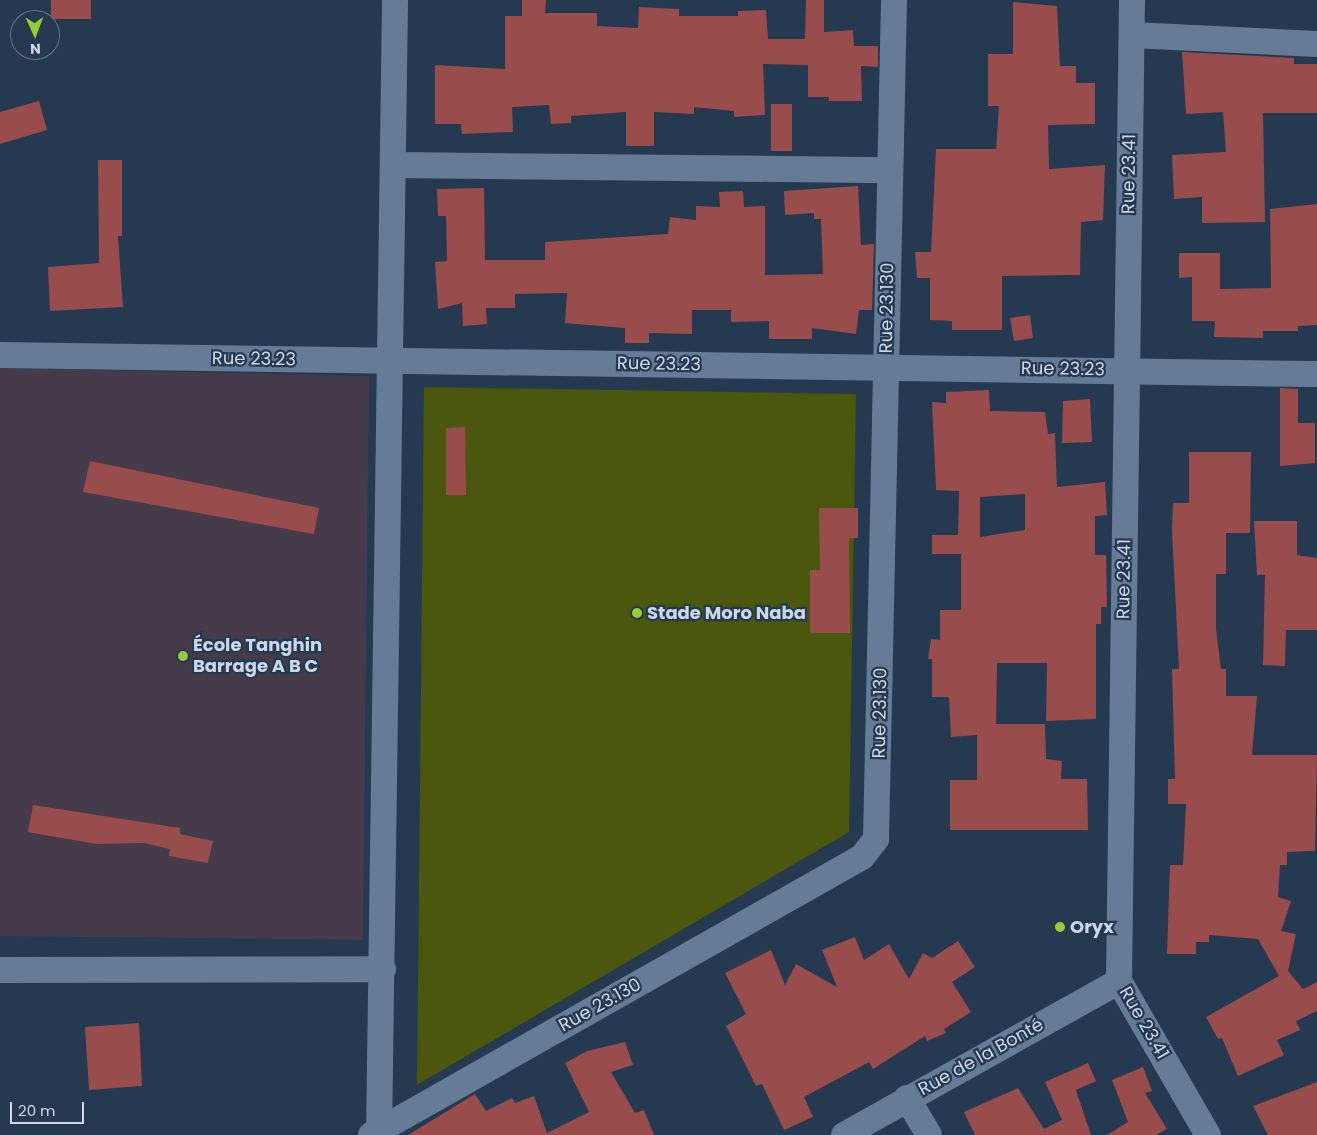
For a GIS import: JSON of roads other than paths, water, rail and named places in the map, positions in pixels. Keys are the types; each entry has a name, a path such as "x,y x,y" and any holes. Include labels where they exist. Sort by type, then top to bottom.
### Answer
{"street":[{"path":"376,1133 383,970 395,0"},
{"name":"Rue 23.130","path":"376,1133 871,849 878,821 894,0"},
{"name":"Rue 23.41","path":"1132,0 1119,981 1208,1135"},
{"path":"1132,36 1317,44"},
{"path":"394,165 890,170"},
{"name":"Rue 23.23","path":"0,355 886,366 1317,374"},
{"path":"0,970 383,970"},
{"name":"Rue de la Bonté","path":"844,1135 907,1098 1119,981"},
{"path":"907,1098 929,1135"}],"place":[{"name":"Stade Moro Naba","path":"637,613"},
{"name":"École Tanghin Barrage A B C","path":"183,656"},
{"name":"Oryx","path":"1060,927"}]}
